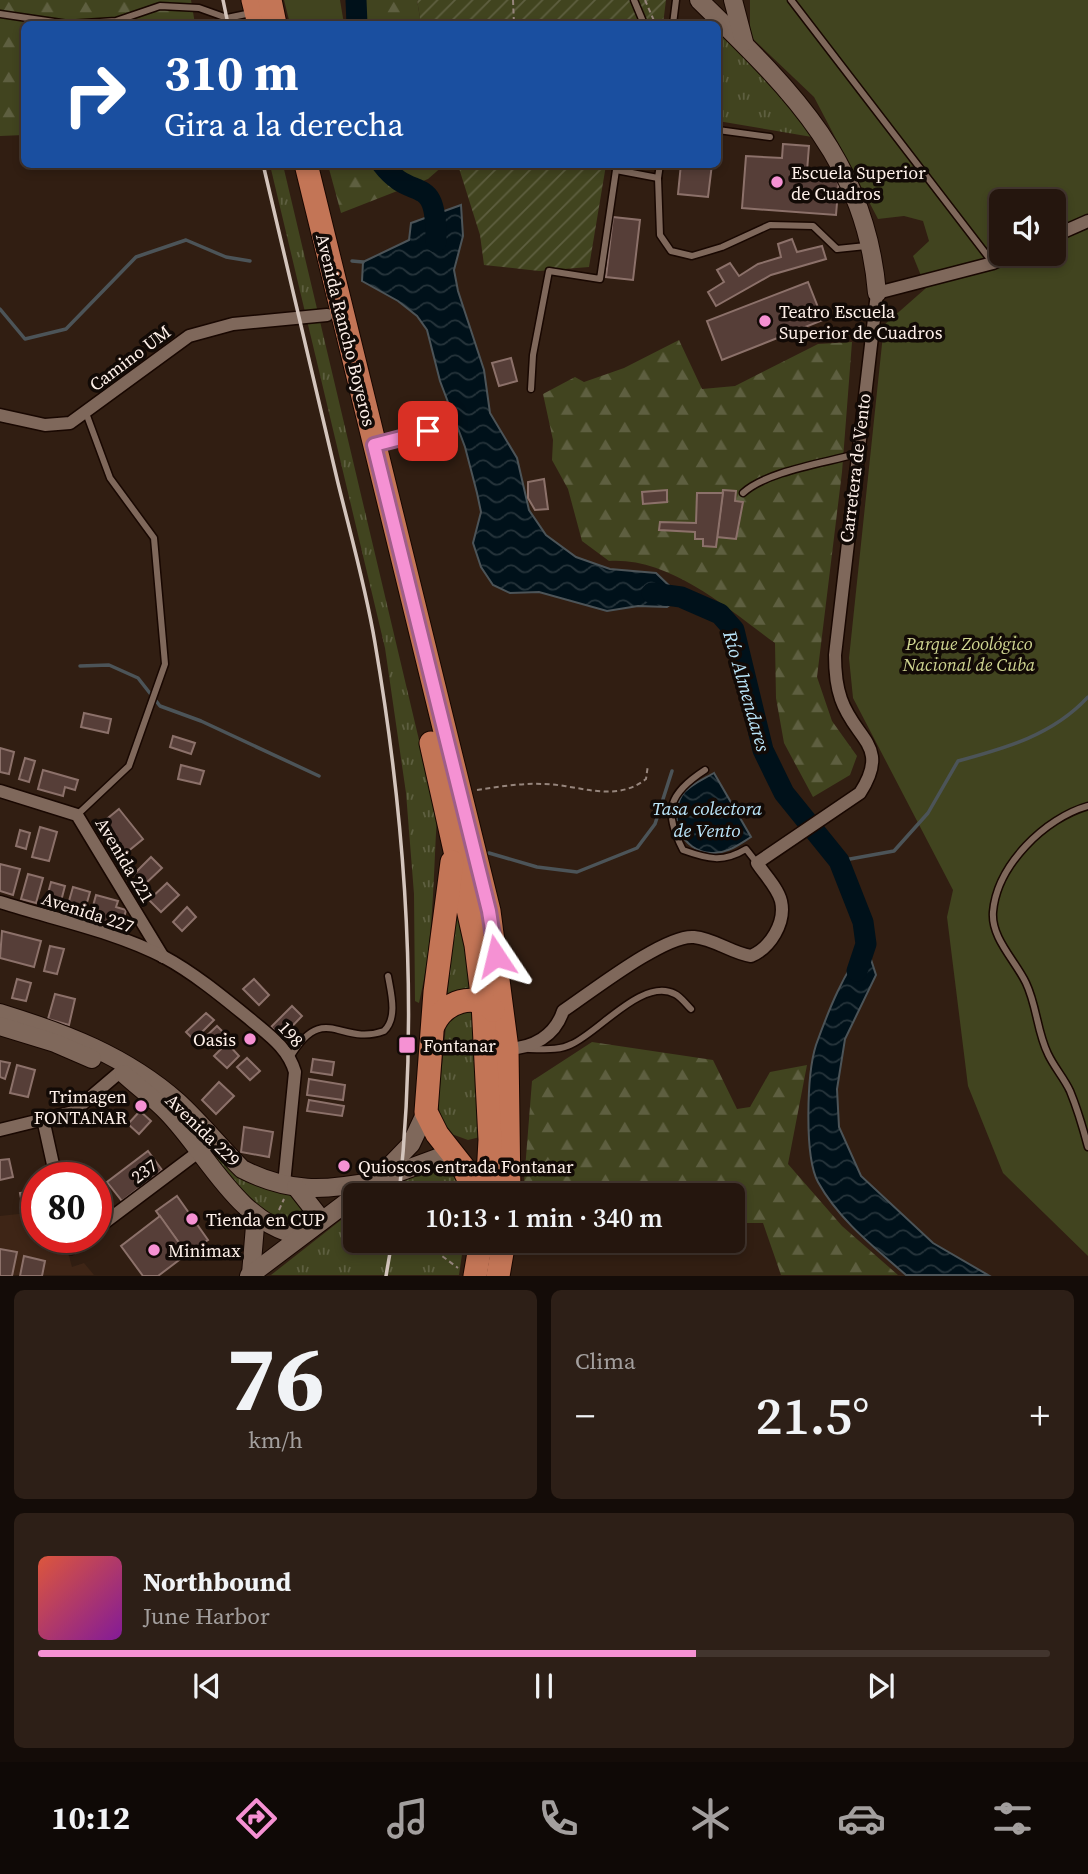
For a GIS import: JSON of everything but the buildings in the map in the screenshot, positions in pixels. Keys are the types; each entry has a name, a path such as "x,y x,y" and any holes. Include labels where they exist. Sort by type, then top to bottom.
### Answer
{"highway":[{"name":"Avenida Rancho Boyeros","path":"295,168 327,315 469,908 483,1003 490,1140 488,1183"},
{"name":"Avenida Rancho Boyeros","path":"307,168 489,911 514,1044 509,1119 509,1183"},
{"path":"448,817 451,880 426,1112 451,1153 463,1167 470,1183"},
{"path":"434,1024 443,1010 456,1003 483,1003 494,1011 514,1044"},
{"path":"451,1153 490,1140 509,1119"},
{"path":"467,1272 476,1253"},
{"path":"498,1276 502,1253"}],"street":[{"name":"Carretera de Vento","path":"699,0 720,21"},
{"name":"Carretera de Vento","path":"733,0 745,45"},
{"name":"Carretera de Vento","path":"721,22 791,93 828,144 855,194 872,246 877,293 856,454 835,655 836,680 841,701 869,743 874,756 870,778 860,793 841,808 757,863"},
{"path":"1066,231 1088,221"},
{"path":"877,293 989,264"},
{"name":"Camino UM","path":"0,415 45,425 70,423 189,336 233,324 327,315"},
{"name":"Avenida 221","path":"0,791 76,815 164,957"},
{"path":"514,1044 559,1025 563,1011 668,942 690,937 705,939 740,954 751,956 761,951 776,930 780,900 757,863"},
{"name":"Avenida 227","path":"0,902 110,936 164,957"},
{"name":"198","path":"164,957 233,1005 291,1056 295,1072 290,1186"},
{"name":"Avenida 229","path":"0,1013 61,1031 179,1103 249,1212 271,1227 300,1236"},
{"name":"Avenida 229","path":"0,1026 125,1068"},
{"path":"0,1130 73,1111 125,1068"},
{"path":"250,1275 375,1181 411,1144 426,1112"},
{"path":"43,1119 52,1162"},
{"name":"Avenida 229","path":"206,1146 242,1168 290,1186 323,1190 375,1181"},
{"name":"237","path":"112,1217 206,1146"},
{"path":"375,1181 451,1153"},
{"path":"290,1186 321,1219"},
{"path":"249,1212 255,1226 250,1275"}],"lane":[{"path":"634,0 643,21"},
{"path":"673,21 676,0"},
{"path":"791,0 989,258"},
{"path":"119,21 160,6 199,8 227,18 260,9"},
{"path":"0,13 49,21"},
{"path":"721,130 770,137"},
{"path":"531,389 533,355 549,271 600,279 617,168"},
{"path":"621,168 658,178"},
{"path":"659,168 660,235 671,251 692,256 722,247 770,225 813,226 837,249 872,246"},
{"path":"76,815 129,766 164,664 154,538 110,478 86,413"},
{"path":"374,445 428,431"},
{"path":"743,493 751,486 770,478 856,454"},
{"path":"705,770 682,785 670,807 670,823 683,850 719,860 746,849 757,863"},
{"path":"1088,806 1059,817 1026,845 1003,884 993,912 998,936 1027,985 1044,1045 1070,1092 1088,1147"},
{"path":"291,1056 303,1036 315,1029 372,1034 384,1031 391,1021 393,1001 388,976"},
{"path":"514,1044 556,1049 573,1044 626,1005 663,990 676,994 691,1009"}],"path":[{"path":"513,0 514,21"},
{"path":"645,0 654,21"},
{"path":"458,791 533,783 560,784 591,792 632,789 646,779 648,765"},
{"path":"271,1227 290,1186"},
{"path":"439,1253 467,1272"}],"shaded area":[{"path":"21,1214 21,1253 68,1253 72,1267 84,1263 94,1275 0,1275 0,1216"}],"green space":[{"path":"0,0 191,0 194,21 21,21 21,135 0,136"},
{"path":"284,0 340,0 344,21 289,21"},
{"path":"346,0 417,0 420,21 348,21"},
{"path":"417,0 666,0 663,21 420,21"},
{"name":"Parque Zoológico Nacional de Cuba","path":"750,0 1088,0 1088,1256 1003,1173 968,1086 947,917 953,890 853,698 849,658 884,325 926,288 913,256 929,241 923,221 904,216 878,219 814,97 750,36"},
{"path":"721,33 789,104 812,137 721,122"},
{"path":"271,168 284,168 437,816 430,933 419,1003 415,1001 414,894 406,793 385,648"},
{"path":"329,168 441,168 428,179 341,213"},
{"path":"459,168 606,168 589,267 539,271 484,265 480,235"},
{"path":"679,340 702,389 735,386 818,344 852,342 842,472 817,677 832,721 857,756 850,775 813,797 784,743 776,698 775,643 718,601 676,576 632,562 609,561 582,541 568,489 552,460 553,440 543,394 575,377 584,382 624,368"},
{"path":"458,911 477,990 447,1000 454,916"},
{"path":"474,1010 484,1136 468,1140 446,1132 438,1106 446,1026 457,1013"},
{"path":"592,1042 713,1060 737,1109 750,1107 770,1072 807,1065 788,1164 842,1226 898,1275 781,1275 763,1223 745,1223 745,1183 524,1183 532,1081"},
{"path":"217,1155 272,1190 293,1196 309,1213 304,1221 295,1226 258,1214 215,1157"},
{"path":"437,1166 450,1170 458,1183 391,1183"},
{"path":"343,1218 343,1253 462,1253 459,1275 271,1275"}],"water":[{"path":"461,205 463,236 454,270 458,291 484,370 490,413 517,458 529,510 546,535 576,557 610,569 656,573 681,597 667,607 638,606 607,611 539,592 510,593 493,585 481,567 473,543 481,512 477,493 465,447 440,381 427,330 417,316 398,301 362,281 363,262 409,240 411,223"},
{"name":"Tasa colectora de Vento","path":"714,773 751,837 727,850 711,853 701,851 685,840 677,823 677,814 678,804 685,791"},
{"path":"866,944 876,975 845,1039 837,1089 839,1127 861,1176 933,1243 988,1275 906,1275 847,1221 818,1182 811,1154 808,1114 813,1058 837,992"}],"waterway":[{"name":"Río Almendares","path":"356,0 357,21"},
{"name":"Río Almendares","path":"386,168 393,176 428,196 435,219 436,242"},
{"path":"0,309 25,339 66,329 136,257 186,240 226,257 250,261"},
{"path":"352,261 363,262"},
{"name":"Río Almendares","path":"652,593 681,597 720,614 734,630 763,750 784,793 839,861 863,922 866,944 857,971"},
{"path":"80,666 109,665 138,678 160,706 201,721 319,776"},
{"path":"839,861 894,851 928,813 958,761 994,751 1044,731 1088,697"},
{"path":"489,853 537,867 577,872 637,848 655,824 672,771"}],"railway":[{"path":"223,0 227,21"},
{"path":"264,168 363,583 386,711 395,780 406,918 408,1057 400,1183"},
{"path":"386,1276 390,1253"}],"place":[{"name":"Escuela Superior de Cuadros","path":"777,182"},
{"name":"Teatro Escuela Superior de Cuadros","path":"765,321"},
{"name":"Oasis","path":"250,1039"},
{"name":"Fontanar","path":"407,1045"},
{"name":"Trimagen FONTANAR","path":"141,1106"},
{"name":"Quioscos entrada Fontanar","path":"344,1166"},
{"name":"Tienda en CUP","path":"192,1219"},
{"name":"Minimax","path":"154,1250"}],"route":[{"path":"428,431 374,445 489,911 496,956"}]}
